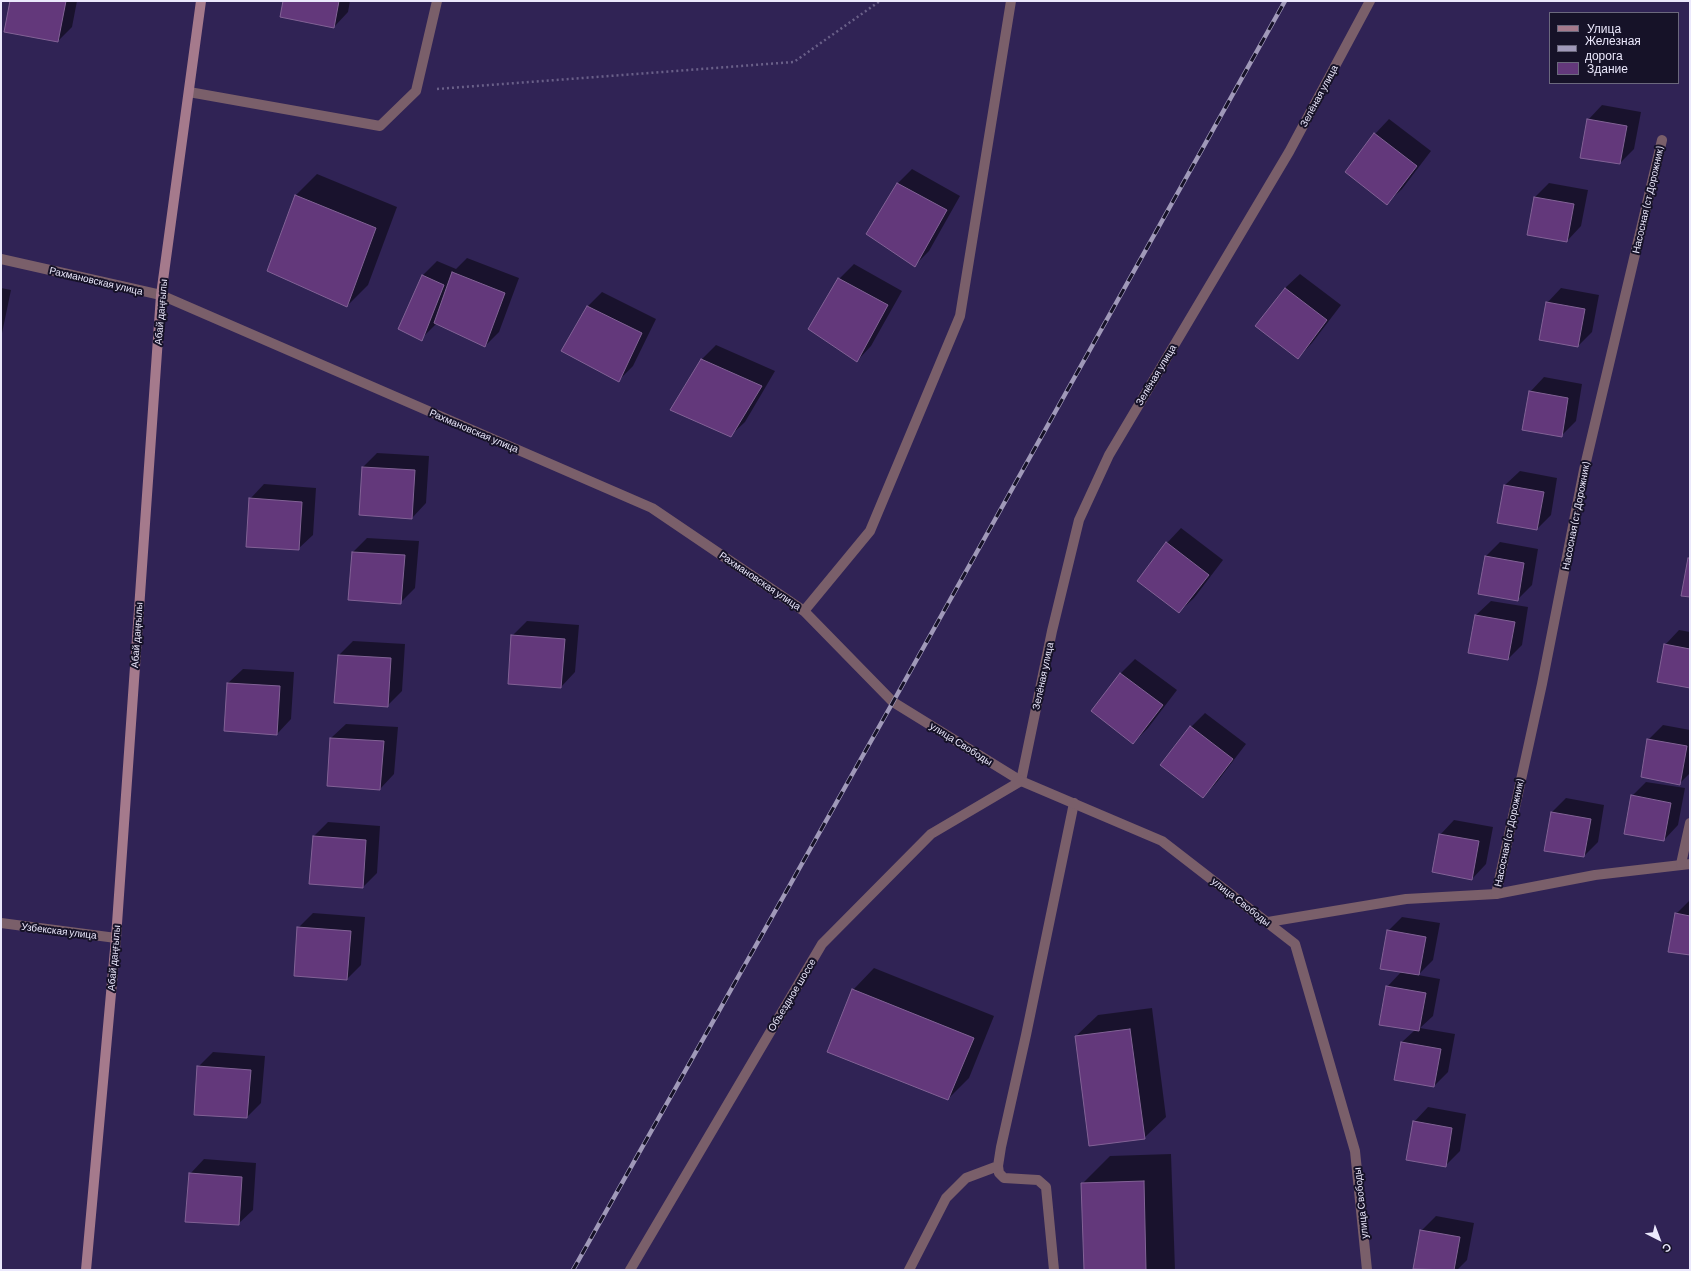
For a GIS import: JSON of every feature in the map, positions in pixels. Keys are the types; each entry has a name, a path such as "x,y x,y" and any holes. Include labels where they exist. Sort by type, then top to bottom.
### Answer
{"main road":[{"name":"Абай даңғылы","path":"86,1270 116,938 161,296 201,1"}],"street":[{"path":"189,92 380,126 416,91 437,1"},
{"path":"804,611 870,531 960,316 1011,1"},
{"name":"Зелёная улица","path":"1021,781 1052,631 1079,520 1109,455 1289,152 1370,1"},
{"name":"Насосная (ст Дорожник)","path":"1496,894 1540,692 1584,470 1662,140"},
{"name":"Рахмановская улица","path":"1,259 161,296 652,508 804,611 893,702"},
{"name":"улица Свободы","path":"893,702 1021,781 1162,841 1295,944 1355,1151 1367,1270"},
{"name":"Объездное шоссе","path":"630,1270 822,944 931,834 1021,781"},
{"path":"1054,1270 1046,1187 1038,1180 1004,1178 999,1173 998,1166 1074,803"},
{"path":"1268,922 1406,899 1496,894 1595,875 1686,864 1690,823"},
{"name":"Узбекская улица","path":"1,923 116,938"},
{"path":"909,1270 946,1198 966,1178 998,1166"}],"path":[{"path":"416,91 794,62 880,1"}],"building":[{"path":"10,1 66,1 58,42 4,32"},
{"path":"283,1 339,1 334,28 280,17"},
{"path":"1587,119 1627,126 1620,164 1580,158"},
{"path":"1374,133 1417,166 1387,205 1345,172"},
{"path":"897,183 947,210 915,267 866,234"},
{"path":"295,195 376,228 347,307 267,271"},
{"path":"1534,197 1574,204 1567,242 1527,235"},
{"path":"452,272 505,293 485,347 434,323"},
{"path":"422,275 444,285 422,341 398,329"},
{"path":"838,278 888,305 857,362 808,329"},
{"path":"1285,288 1327,320 1298,359 1255,326"},
{"path":"1546,302 1585,309 1578,347 1539,340"},
{"path":"587,306 642,333 619,382 561,351"},
{"path":"701,359 762,386 731,437 670,410"},
{"path":"1529,391 1568,398 1562,437 1522,430"},
{"path":"362,467 415,470 412,519 359,515"},
{"path":"1504,485 1544,492 1537,530 1497,523"},
{"path":"249,498 302,502 299,550 246,547"},
{"path":"1166,542 1209,575 1179,613 1137,581"},
{"path":"352,552 405,555 401,604 348,600"},
{"path":"1485,556 1524,563 1518,601 1478,594"},
{"path":"1688,558 1690,558 1690,597 1681,596"},
{"path":"1475,615 1515,622 1508,660 1468,653"},
{"path":"511,635 565,639 561,688 508,684"},
{"path":"1664,644 1690,649 1690,688 1657,682"},
{"path":"338,655 391,658 388,707 334,703"},
{"path":"1120,673 1163,705 1133,744 1091,711"},
{"path":"227,683 280,686 277,735 224,731"},
{"path":"1190,726 1233,759 1203,798 1160,765"},
{"path":"330,738 384,741 380,790 327,786"},
{"path":"1647,739 1687,746 1680,785 1641,777"},
{"path":"1631,795 1671,803 1664,841 1624,834"},
{"path":"1551,812 1591,819 1584,857 1544,851"},
{"path":"1439,834 1479,841 1472,880 1432,872"},
{"path":"313,836 366,840 363,888 309,884"},
{"path":"1675,913 1690,916 1690,955 1668,952"},
{"path":"297,927 351,931 347,980 294,976"},
{"path":"1387,930 1426,937 1419,975 1380,969"},
{"path":"1386,986 1426,993 1419,1031 1379,1025"},
{"path":"852,989 974,1038 948,1100 827,1052"},
{"path":"1130,1029 1145,1139 1089,1146 1075,1036"},
{"path":"1401,1042 1441,1049 1434,1087 1394,1080"},
{"path":"197,1066 251,1070 247,1118 194,1115"},
{"path":"1413,1121 1452,1128 1446,1167 1406,1160"},
{"path":"189,1173 242,1177 239,1225 185,1222"},
{"path":"1144,1181 1146,1270 1084,1270 1081,1183"},
{"path":"1420,1230 1460,1237 1454,1270 1413,1269"}],"railway":[{"path":"573,1270 1285,1"}]}
